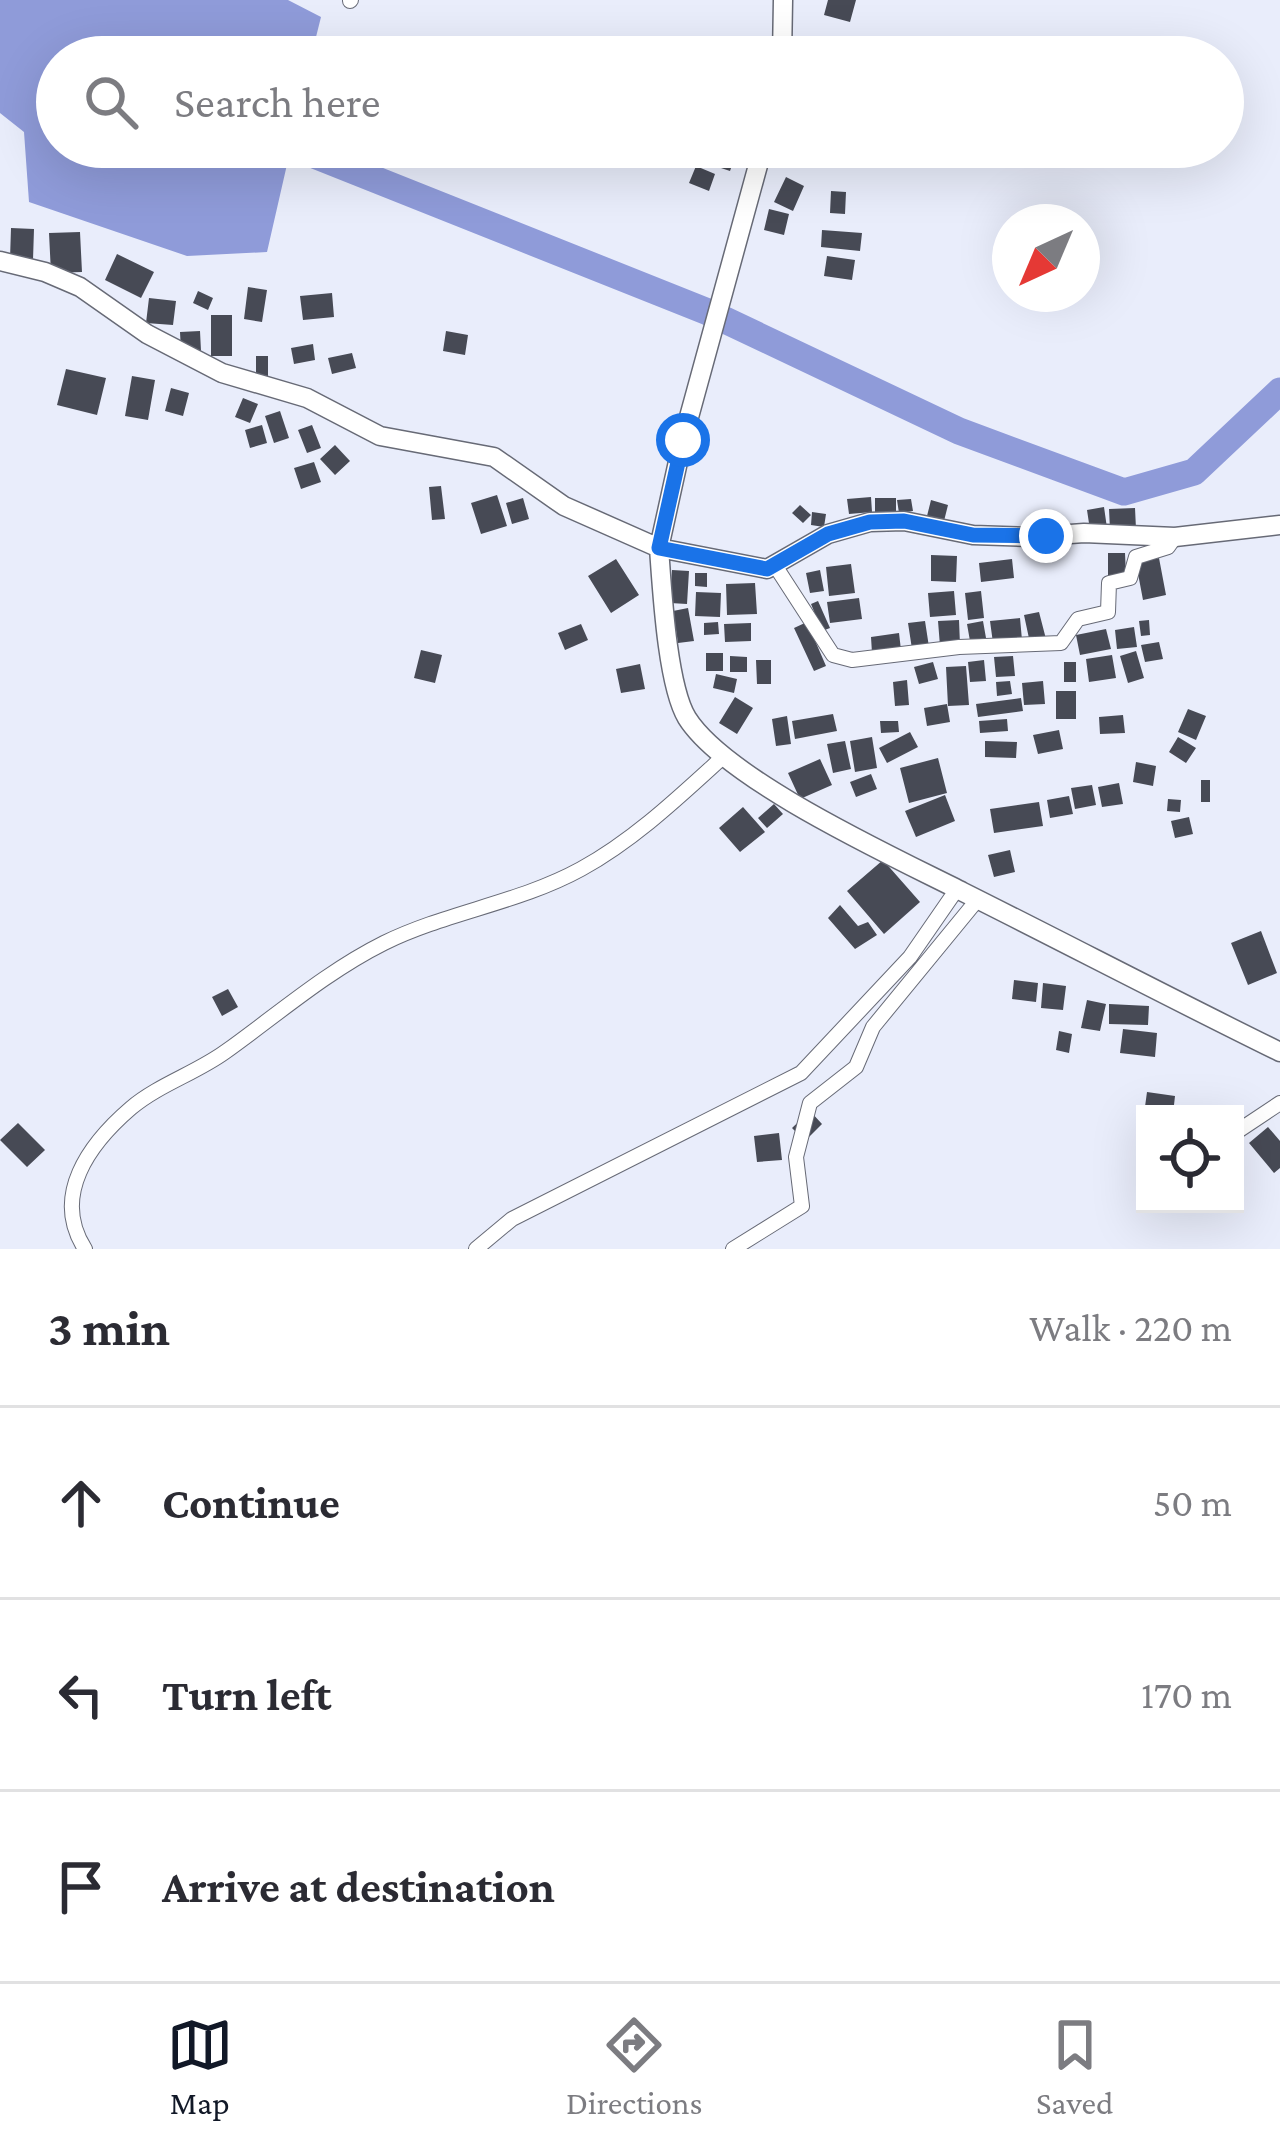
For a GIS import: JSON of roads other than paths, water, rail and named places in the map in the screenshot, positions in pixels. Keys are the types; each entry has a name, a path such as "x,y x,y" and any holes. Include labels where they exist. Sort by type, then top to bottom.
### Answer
{"street":[{"path":"782,36 783,0"},
{"path":"757,168 659,548 682,709 724,756 869,844 1187,1009 1280,1052"},
{"path":"0,261 80,287 147,334 222,374 308,398 380,436 494,457 564,506 659,548 755,569 776,567 828,534 870,522 904,521 973,535 1175,536 1280,525"},
{"path":"776,567 833,656 852,660 959,647 1061,643 1078,619 1108,612 1107,588 1130,578 1136,556 1168,548 1175,536"},
{"path":"85,1249 70,1214 75,1182 103,1136 134,1106 208,1064 345,964 386,943 526,894 592,862 661,814 724,756"},
{"path":"476,1249 512,1219 801,1072 910,957 957,889"},
{"path":"733,1249 802,1206 796,1157 810,1103 856,1067 873,1027 978,899"},
{"path":"1244,1127 1280,1103"}],"water":[{"path":"0,0 288,0 321,17 316,36 36,36 36,168 286,168 267,252 187,256 29,202 24,132 0,113"}],"waterway":[{"path":"347,168 708,312 959,431 1124,492 1194,472 1280,391"}]}
